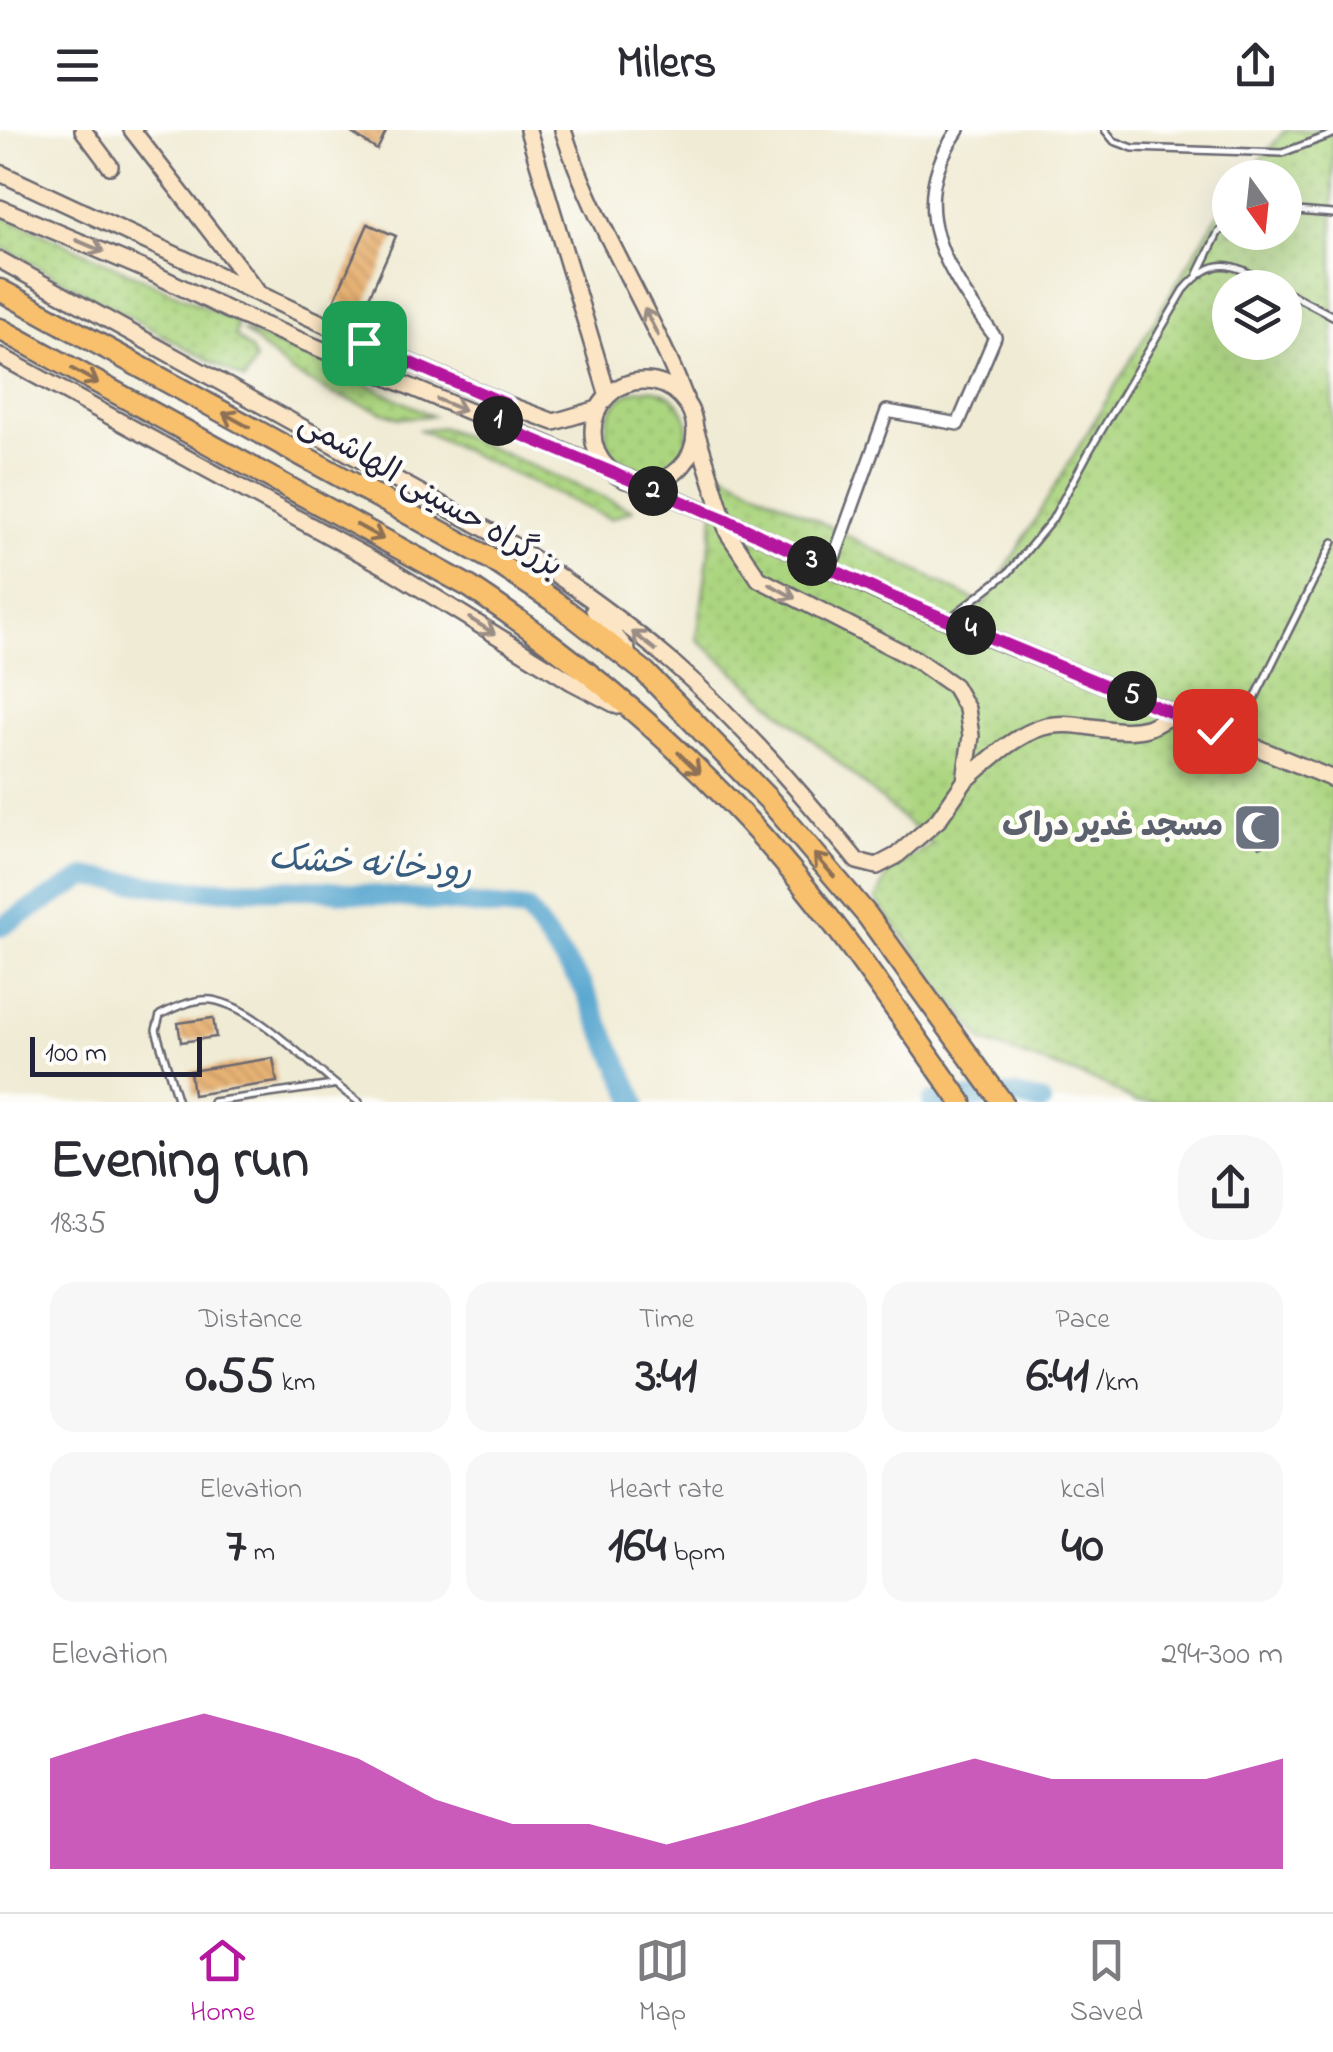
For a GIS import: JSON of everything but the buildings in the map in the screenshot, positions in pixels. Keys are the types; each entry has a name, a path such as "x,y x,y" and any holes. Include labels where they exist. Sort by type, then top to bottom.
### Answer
{"highway":[{"name":"بزرگراه حسینی الهاشمی","path":"0,290 490,558 554,601 645,672 768,799 886,941 1002,1102"},
{"name":"بزرگراه حسینی الهاشمی","path":"0,329 470,587 538,632 641,717 734,806 859,957 961,1102"}],"street":[{"path":"82,130 110,166"},
{"path":"132,130 259,294"},
{"path":"528,130 603,403"},
{"path":"563,130 578,175 670,358 722,518 738,550 759,579 915,659 954,686 966,709 971,736 965,781"},
{"path":"830,569 886,411 958,424 995,337 952,276 934,234 933,193 947,146 958,130"},
{"path":"0,173 506,404 554,422 603,403"},
{"path":"0,208 722,518 947,620 1333,779"},
{"path":"0,260 500,537 574,585 688,678 778,767 857,861 877,866 896,856 938,820 965,781 1019,738 1044,727 1069,724 1147,728 1175,713"},
{"path":"0,356 386,567 572,682 641,717"},
{"path":"690,411 680,397 652,382 621,386 603,403 593,424 593,440 608,469 640,483 659,481 686,461 695,428"},
{"path":"496,424 506,404"},
{"path":"574,585 645,672"}],"lane":[{"path":"1105,130 1114,141 1133,148 1282,153 1333,134"},
{"path":"1302,211 1333,214"},
{"path":"947,620 1009,572 1052,520 1212,245"},
{"path":"1198,274 1214,265 1229,263 1242,270"},
{"path":"1302,300 1333,316"},
{"path":"1215,731 1247,714 1333,542"},
{"path":"178,1102 156,1030 160,1016 177,1006 209,1000 245,1010 333,1085 359,1102"},
{"path":"212,1102 333,1085"}],"green space":[{"path":"1285,130 1333,130 1333,1102 1135,1102 1102,1083 983,1042 876,900 889,872 932,844 697,639 720,471 984,605 1212,225 1212,250 1302,250 1302,160 1260,160"},
{"path":"0,214 238,322 235,336 251,350 255,361 245,380 0,246"},
{"path":"242,330 317,360 432,416 399,418 333,394 291,372"},
{"path":"647,389 663,392 676,401 685,414 685,446 676,459 663,468 647,471 631,468 618,459 609,446 606,430 609,414 618,401 631,392"},
{"path":"442,427 633,510 610,519 420,430"}],"waterway":[{"name":"رودخانه خشک","path":"0,927 86,877 195,890 311,889 527,910 582,985 636,1102"},
{"name":"رودخانه خشک","path":"932,1102 1013,1095 1041,1102"}],"place":[{"name":"مسجد غدیر دراک","path":"1258,827"}],"route":[{"path":"364,343 506,404 496,424 722,518 885,594 1215,731"}]}
